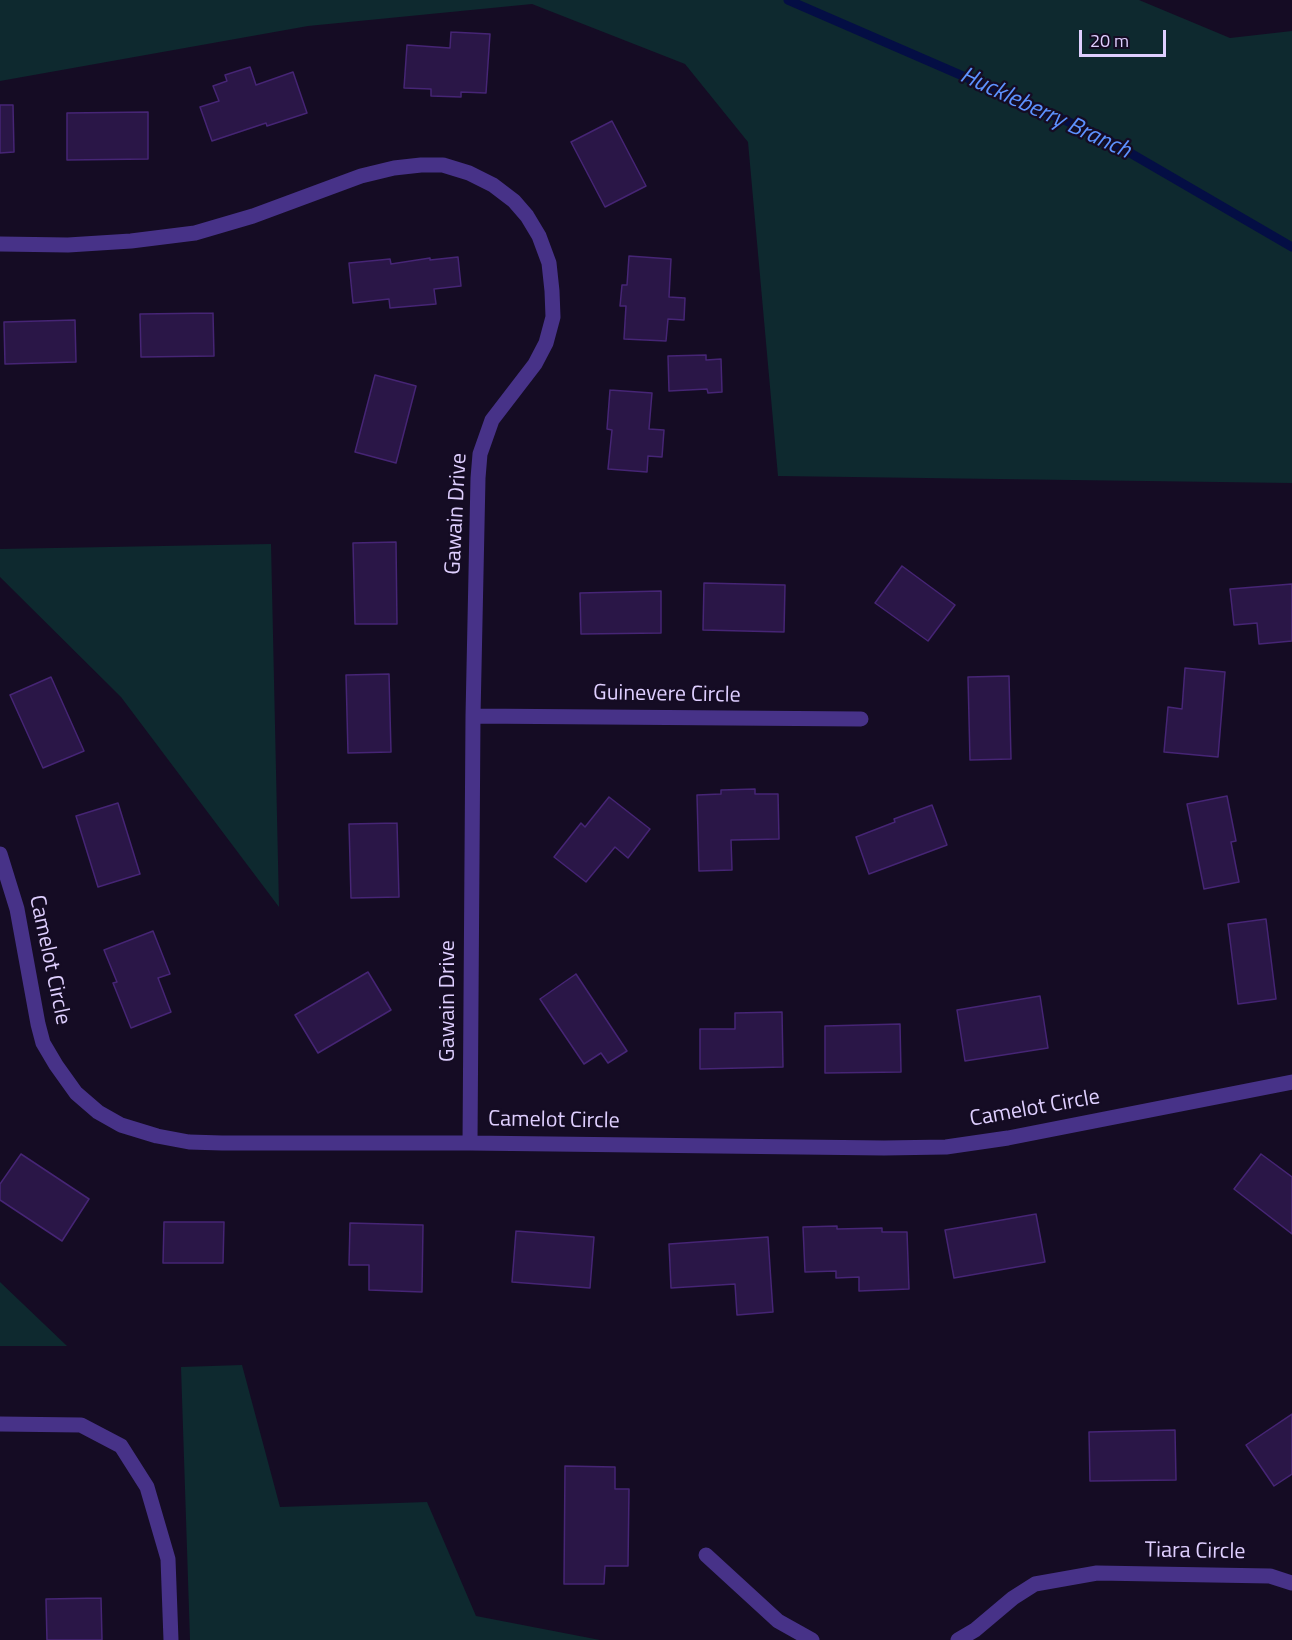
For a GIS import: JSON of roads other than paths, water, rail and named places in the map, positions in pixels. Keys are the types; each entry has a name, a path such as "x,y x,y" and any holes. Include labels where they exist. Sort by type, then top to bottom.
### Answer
{"street":[{"name":"Gawain Drive","path":"0,244 68,245 131,241 195,233 253,216 361,176 394,168 421,165 443,165 469,173 493,185 514,201 527,216 539,236 549,263 553,317 546,343 535,364 492,420 480,454 478,478 473,716 470,1143"},
{"name":"Guinevere Circle","path":"473,716 861,719"},
{"name":"Camelot Circle","path":"0,854 17,909 43,1043 56,1065 76,1093 98,1112 121,1125 157,1136 189,1142 946,1147 1008,1138 1292,1082"},
{"path":"0,1424 81,1425 122,1446 147,1487 168,1559 171,1640"},
{"path":"706,1554 778,1621 812,1640"},
{"name":"Tiara Circle","path":"958,1640 975,1630 1013,1598 1035,1584 1097,1573 1270,1576 1292,1583"}],"waterway":[{"name":"Huckleberry Branch","path":"788,0 1101,136 1292,247"}]}
